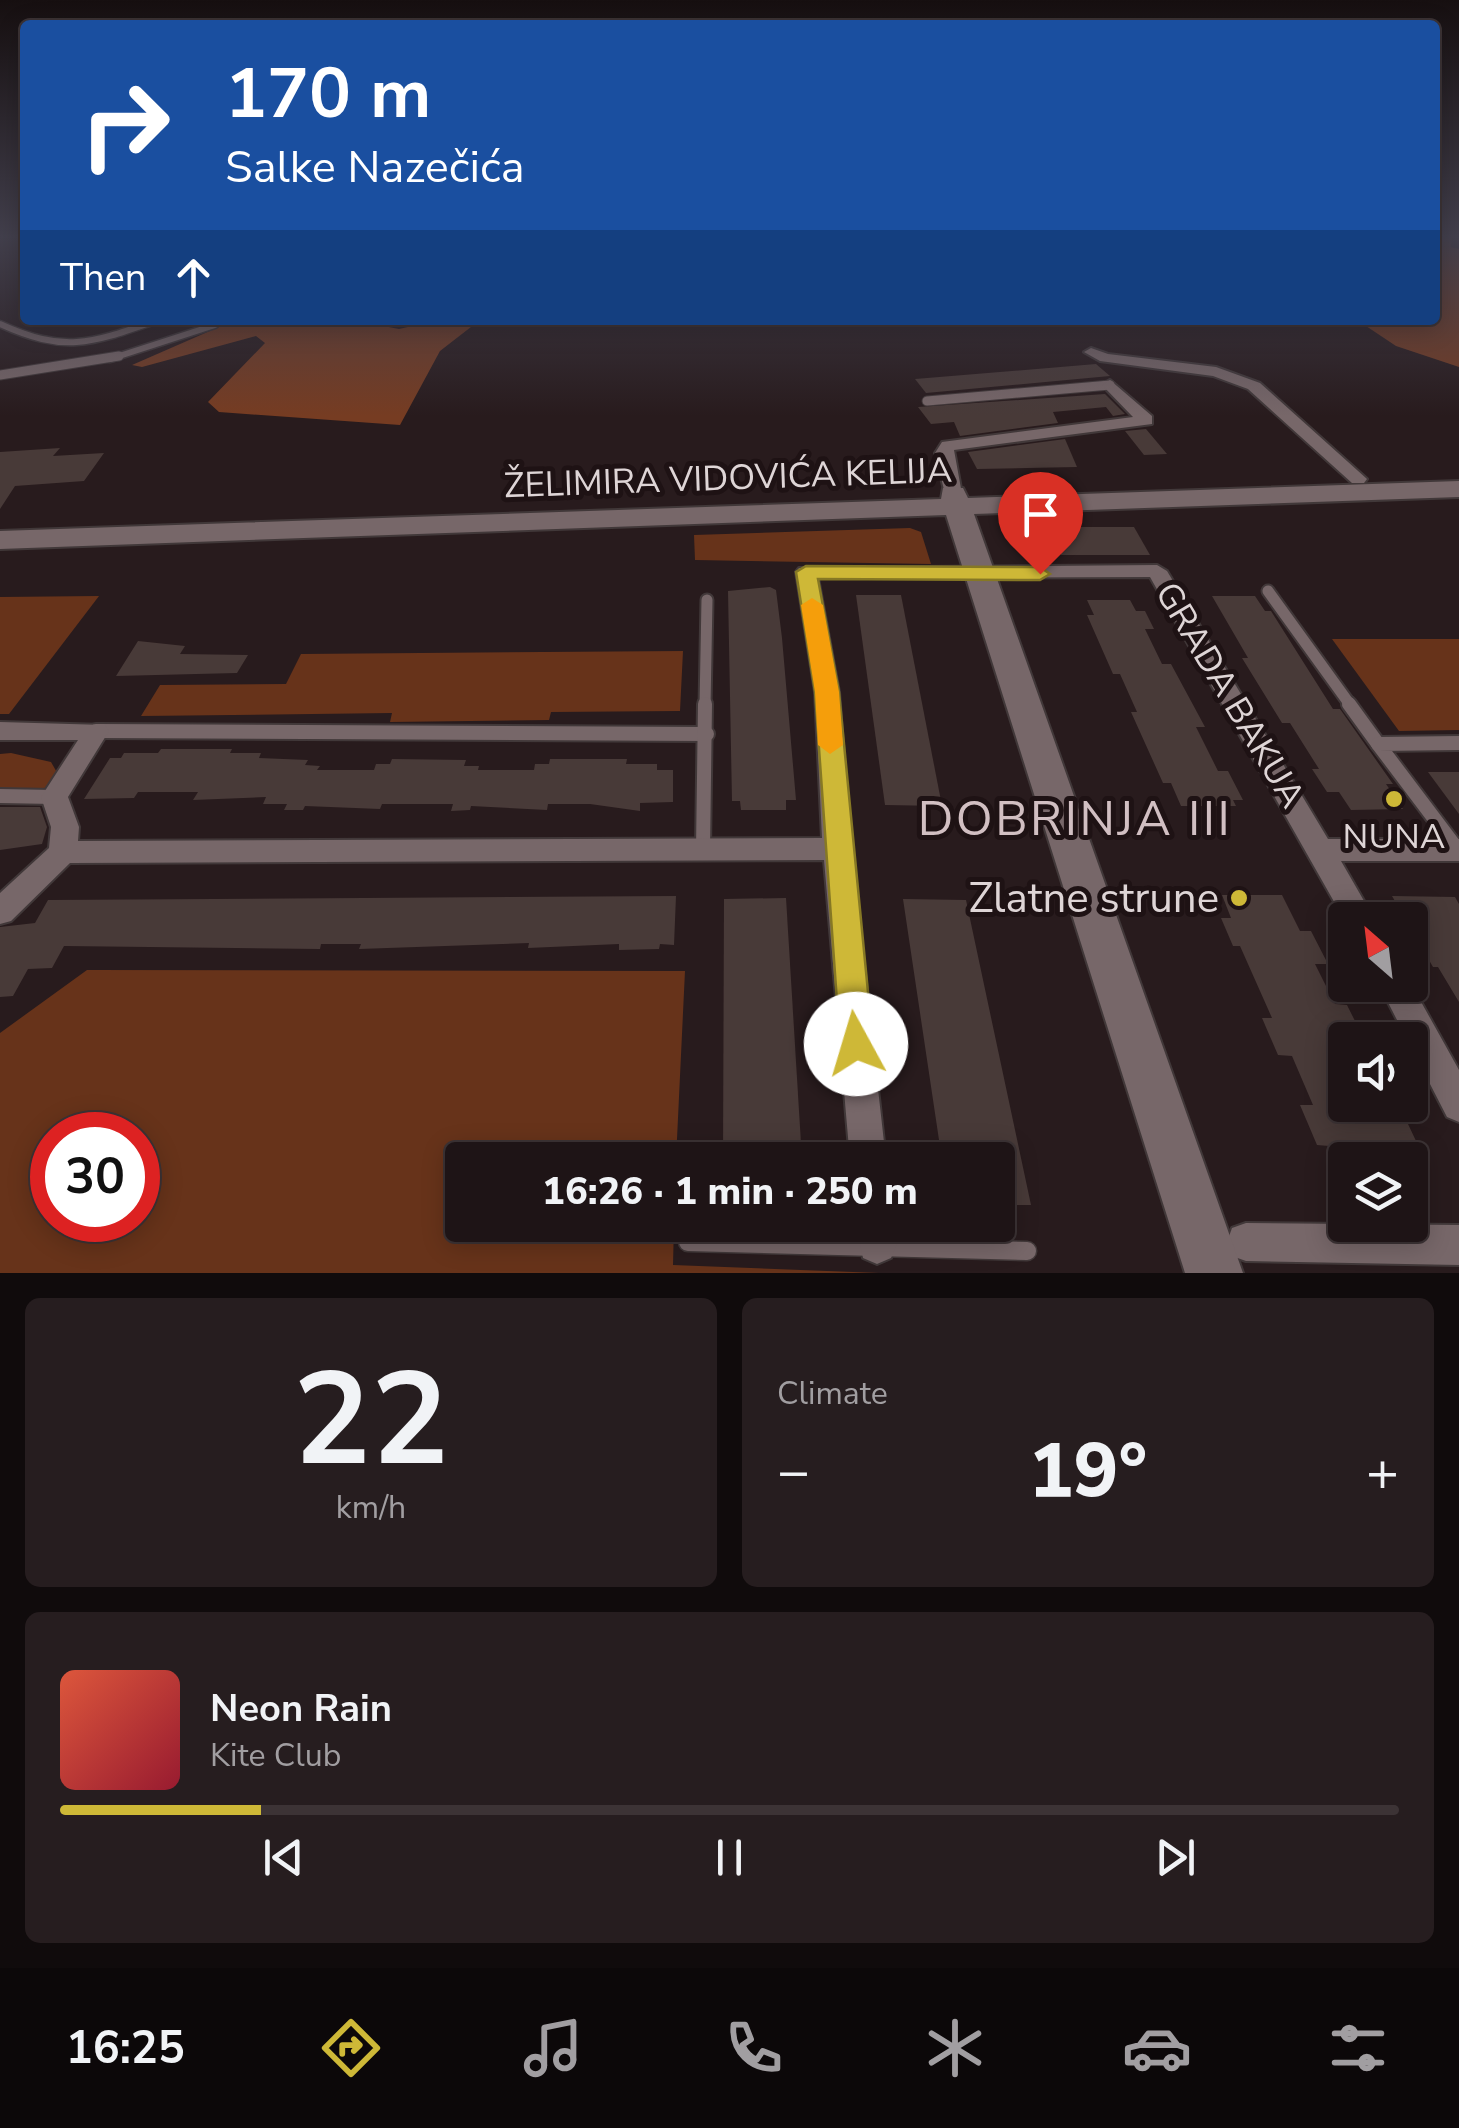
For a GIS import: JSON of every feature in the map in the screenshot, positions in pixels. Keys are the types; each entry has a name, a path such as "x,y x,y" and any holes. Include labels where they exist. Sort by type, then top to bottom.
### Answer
{"main road":[{"name":"ŽELIMIRA VIDOVIĆA KELIJA","path":"0,540 1459,476"},
{"name":"ŽELIMIRA VIDOVIĆA KELIJA","path":"0,524 1459,489"},
{"path":"956,501 1214,1273"}],"street":[{"path":"1091,352 1105,358 1216,372 1254,386 1358,479"},
{"path":"956,501 944,453 948,446 1146,420 1110,385"},
{"name":"GRADA BAKUA","path":"837,849 827,692 806,572 1157,571 1350,902"},
{"path":"0,731 96,731"},
{"path":"0,912 63,852 65,827 54,796 96,731"},
{"path":"63,852 837,849 866,1142"},
{"path":"1323,850 1458,850"},
{"path":"1404,1002 1459,1105"},
{"path":"1246,1242 1459,1245"}],"lane":[{"path":"0,324 35,342 68,348 106,341 146,325"},
{"path":"0,375 107,363 216,325"},
{"path":"927,401 1110,385"},
{"path":"1268,592 1458,850"},
{"path":"703,850 708,600"},
{"path":"96,731 708,734"},
{"path":"1378,744 1459,743"},
{"path":"0,796 54,796"},
{"path":"946,1242 1027,1250"}],"shaded area":[{"path":"1440,297 1459,297 1459,367 1396,346 1364,325 1440,325"},
{"path":"224,325 378,325 399,329 417,325 474,325 440,351 400,425 219,412 208,402 265,343 256,336 142,367 132,365"},
{"path":"910,528 921,532 931,564 695,560 694,535"},
{"path":"99,596 9,714 0,714 0,597"},
{"path":"1332,639 1459,639 1459,730 1399,731"},
{"path":"683,651 680,711 551,712 549,720 390,722 392,713 141,716 160,685 286,684 301,654"},
{"path":"0,754 51,762 59,776 50,789 0,789"},
{"path":"87,970 685,971 677,1142 445,1142 445,1242 674,1242 673,1265 879,1273 0,1273 0,1033"}],"building":[{"path":"1096,364 1110,376 926,393 915,379"},
{"path":"1105,394 1125,414 1113,416 1106,407 1053,412 1058,423 960,436 954,422 931,424 918,407"},
{"path":"1146,429 1167,454 1144,455 1125,431"},
{"path":"1065,439 1077,467 977,469 968,452"},
{"path":"60,448 53,456 104,453 84,481 15,486 0,509 0,452"},
{"path":"1050,527 1134,527 1150,555 1061,555"},
{"path":"770,587 776,590 782,638 796,800 786,800 786,810 741,810 740,801 732,801 728,591"},
{"path":"856,595 901,595 942,806 885,805"},
{"path":"1212,596 1255,596 1265,611 1271,611 1333,709 1340,709 1393,784 1386,784 1403,809 1351,810 1339,792 1327,792 1312,769 1319,769 1290,723 1282,723 1242,658 1248,658"},
{"path":"1087,600 1130,600 1136,611 1145,611 1154,629 1145,629 1162,664 1171,664 1205,727 1196,727 1218,771 1228,771 1243,800 1233,800 1236,806 1181,806 1171,783 1163,783 1131,712 1137,712 1120,674 1113,674 1087,615 1094,615"},
{"path":"138,641 185,646 180,654 248,655 237,673 116,676"},
{"path":"161,749 232,749 230,753 261,753 259,758 308,760 305,765 320,766 317,770 374,770 376,764 390,764 392,759 466,760 464,766 479,766 478,770 534,770 535,764 549,764 550,759 627,759 626,764 657,764 657,770 673,770 673,802 640,803 640,811 590,804 548,804 547,810 471,806 470,810 451,811 453,804 382,804 380,809 305,806 303,810 284,810 287,804 263,804 266,797 193,800 198,792 138,792 134,798 84,799 110,758 121,758 124,753 158,753"},
{"path":"1428,772 1459,772 1459,814"},
{"path":"0,807 40,807 47,827 42,844 0,850"},
{"path":"1222,895 1282,895 1300,931 1311,931 1328,964 1315,964 1328,990 1328,1002 1347,1005 1356,1022 1328,1022 1328,1122 1408,1124 1416,1142 1317,1145 1300,1105 1313,1105 1292,1056 1278,1055 1262,1018 1272,1018 1240,946 1233,946 1221,918 1231,918"},
{"path":"676,896 674,945 660,944 659,949 619,950 619,944 528,948 529,943 359,949 361,944 321,944 320,949 64,946 52,968 28,969 13,996 0,997 0,927 35,923 48,900"},
{"path":"1392,896 1455,897 1459,904 1459,1002 1438,967 1433,967 1428,958 1428,902 1395,902"},
{"path":"786,898 801,1142 723,1142 724,899"},
{"path":"903,899 966,900 1031,1205 1015,1205 1015,1142 939,1142"}],"slow traffic":[{"path":"812,605 827,692 830,745"}],"place":[{"name":"NUNA","path":"1394,799"},
{"name":"Zlatne strune","path":"1239,898"}],"district":[{"name":"DOBRINJA III","path":"1075,819"}],"route":[{"path":"856,1044 827,692 806,572 1040,574"}]}
